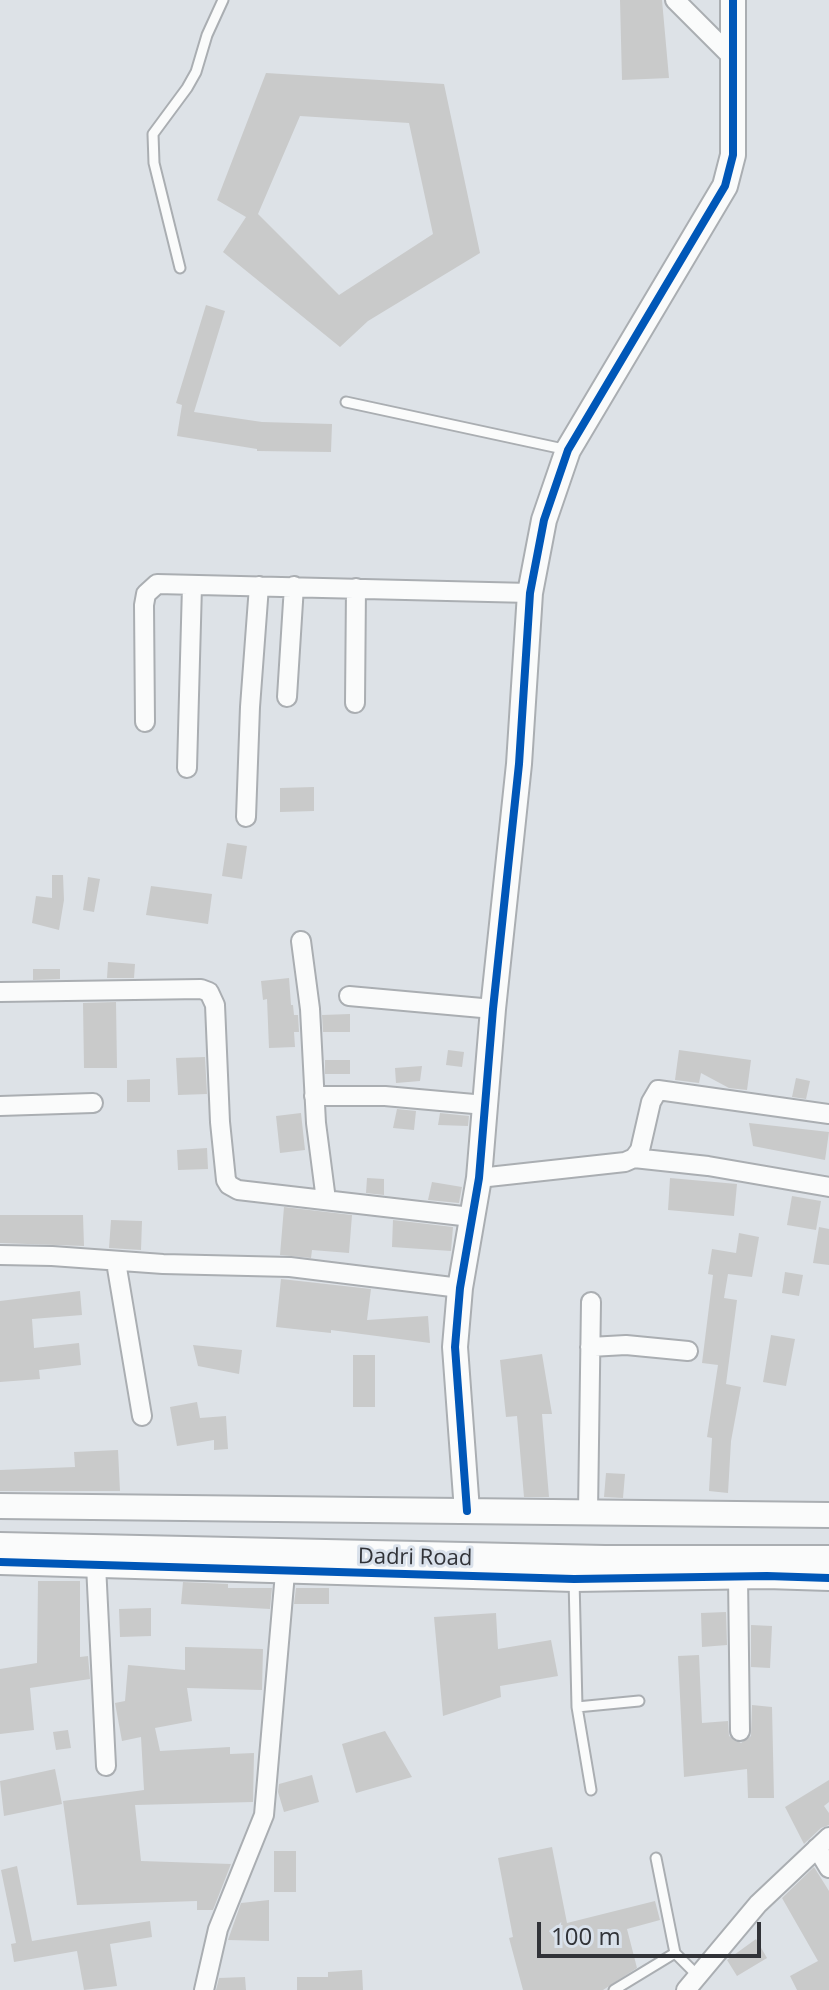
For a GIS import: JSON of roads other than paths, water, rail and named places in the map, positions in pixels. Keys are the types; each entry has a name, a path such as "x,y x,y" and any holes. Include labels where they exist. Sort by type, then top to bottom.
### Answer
{"street":[{"path":"675,0 731,56"},
{"path":"467,1511 455,1347 460,1288 479,1178 519,764 530,593 544,520 568,450 725,186 733,155 733,0"},
{"path":"145,722 146,594 157,584 530,593"},
{"path":"187,768 192,586"},
{"path":"246,817 259,586"},
{"path":"287,697 294,586"},
{"path":"355,703 356,588"},
{"path":"301,941 310,1009 314,1096 326,1200"},
{"path":"0,992 201,989 209,992 215,1005 226,1180 238,1190 471,1217"},
{"path":"349,996 493,1009"},
{"path":"479,1178 625,1162 634,1158 640,1150 651,1102 658,1090 829,1114"},
{"path":"314,1096 385,1096 485,1105"},
{"path":"0,1106 93,1103"},
{"path":"634,1158 708,1166 829,1187"},
{"path":"0,1255 290,1267 460,1288"},
{"path":"116,1262 142,1416"},
{"path":"588,1512 591,1302"},
{"path":"590,1347 626,1345 688,1351"},
{"path":"0,1506 829,1515"},
{"path":"0,1522 829,1530"},
{"path":"0,1545 589,1558 829,1558"},
{"name":"Dadri Road","path":"0,1562 285,1573 574,1579 829,1578"},
{"path":"96,1565 106,1766"},
{"path":"204,1990 223,1914 264,1815 285,1573"},
{"path":"738,1577 740,1731"},
{"path":"692,1983 758,1904 823,1843 829,1868"}],"lane":[{"path":"180,268 154,163 153,134 196,72 207,35 223,0"},
{"path":"346,402 568,450"},
{"path":"574,1579 577,1707 591,1790"},
{"path":"577,1707 639,1701"},
{"path":"656,1858 675,1953 692,1983"},
{"path":"614,1990 675,1953"}]}
